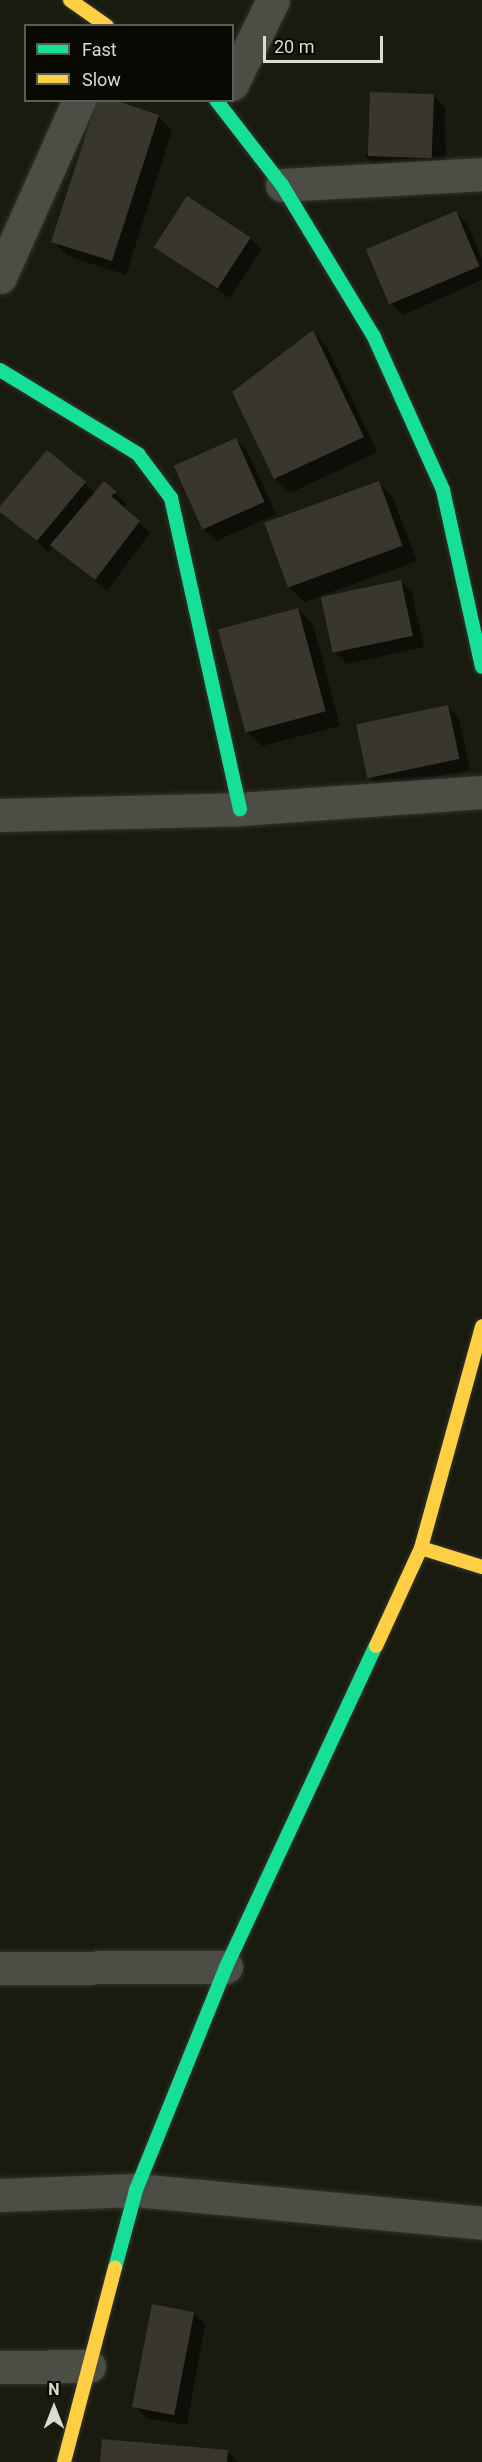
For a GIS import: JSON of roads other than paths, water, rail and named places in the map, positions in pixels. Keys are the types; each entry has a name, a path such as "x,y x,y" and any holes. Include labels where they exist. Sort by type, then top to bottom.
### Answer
{"street":[{"path":"70,0 104,24"},
{"path":"234,77 273,0"},
{"path":"0,277 78,102"},
{"path":"227,102 282,185 374,337 443,490 482,667"},
{"path":"282,185 482,174"},
{"path":"0,370 138,454 171,498 240,809"},
{"path":"0,814 240,809 482,792"},
{"path":"64,2462 136,2190 226,1967 421,1548 482,1326"},
{"path":"421,1548 482,1567"},
{"path":"0,1968 226,1967"},
{"path":"0,2195 136,2190 482,2223"},
{"path":"0,2367 89,2366"}]}
